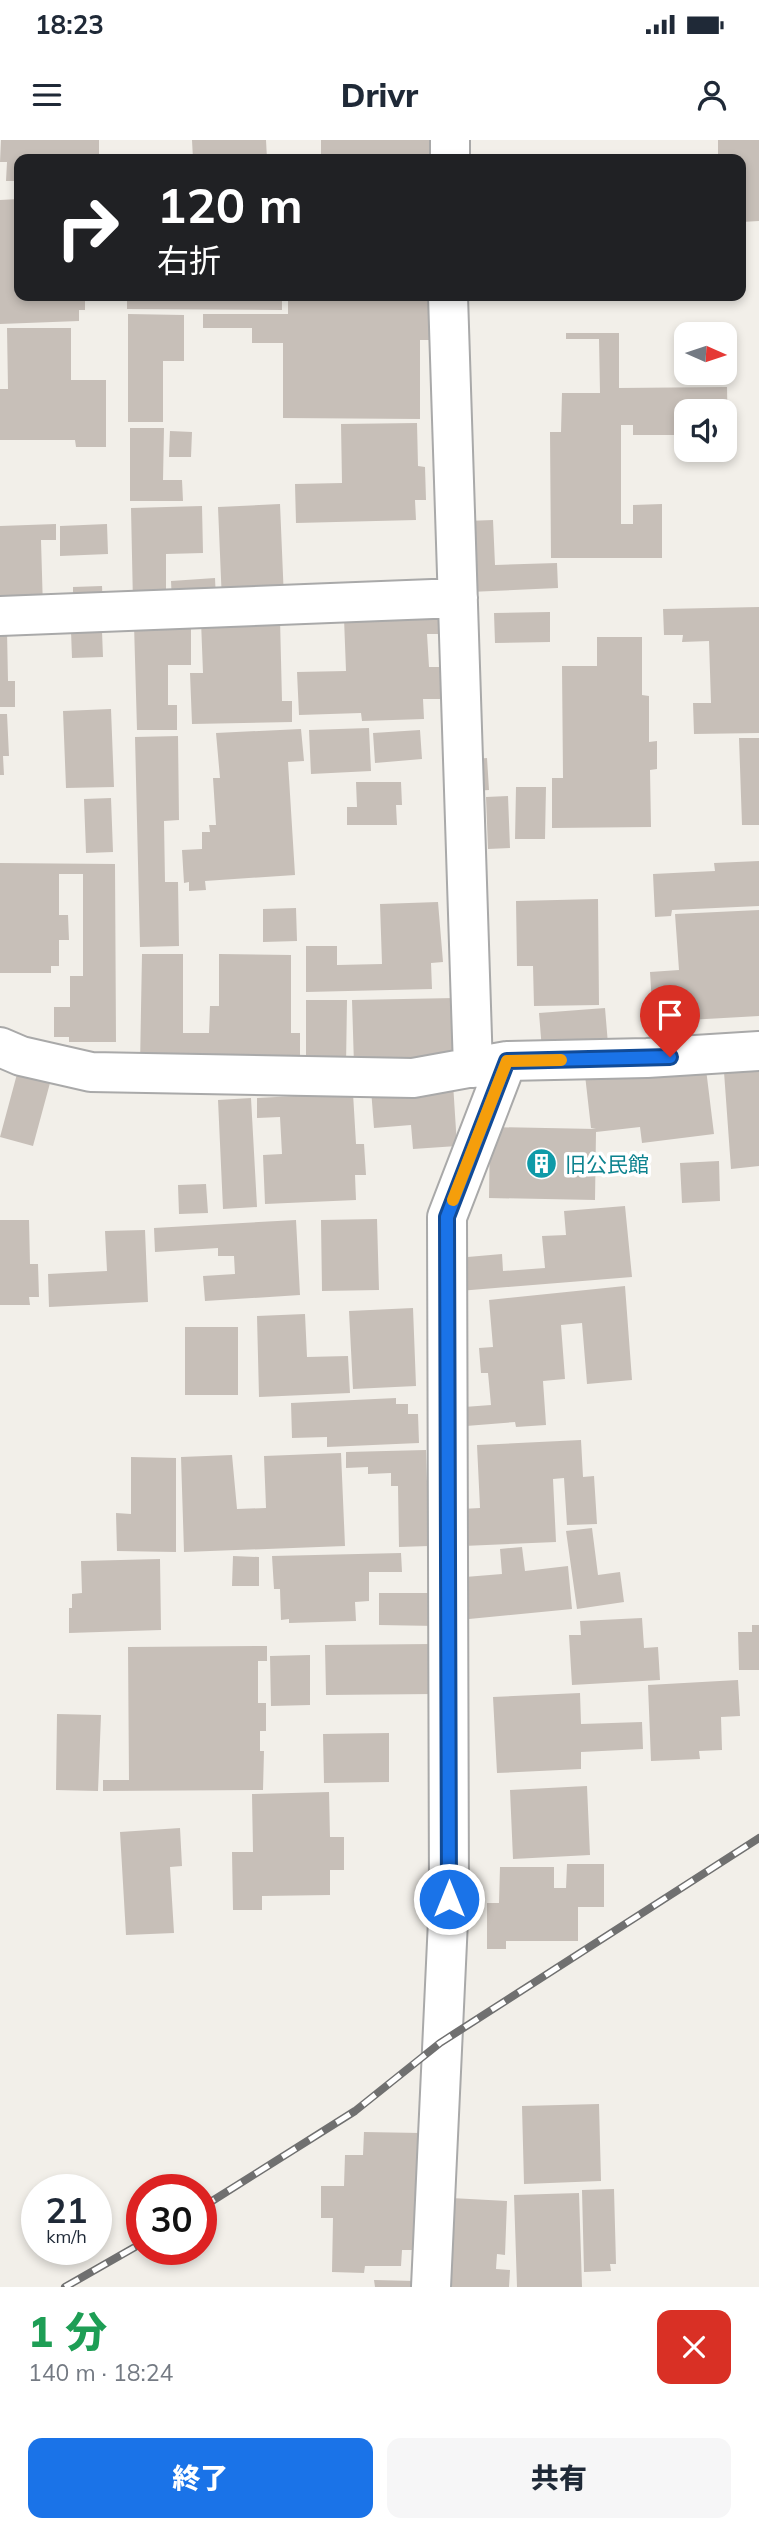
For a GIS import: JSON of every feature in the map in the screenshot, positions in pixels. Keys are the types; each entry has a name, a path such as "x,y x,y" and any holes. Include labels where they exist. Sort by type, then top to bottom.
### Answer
{"street":[{"path":"431,2287 449,1899 447,1217 490,1065 458,598 448,301"},
{"path":"0,616 458,598"},
{"path":"0,1047 21,1056 91,1072 413,1078 490,1065 759,1051"}],"building":[{"path":"1,140 99,140 99,154 14,154 14,181 6,181 7,162 0,162"},
{"path":"192,140 266,140 267,154 193,154"},
{"path":"321,140 432,140 432,154 321,154"},
{"path":"718,140 759,140 759,221 746,222 746,154 718,154"},
{"path":"14,199 14,301 85,301 85,310 79,310 79,321 0,324 0,200"},
{"path":"127,301 282,301 282,310 127,309"},
{"path":"288,301 440,301 440,340 420,340 420,419 283,418 283,343 252,343 252,328 203,328 203,314 288,314"},
{"path":"128,314 184,315 184,361 163,361 163,422 128,422"},
{"path":"7,328 71,328 71,380 106,380 106,447 76,447 75,440 0,440 0,389 8,389"},
{"path":"566,333 619,333 619,388 727,387 727,399 674,399 674,435 633,435 633,425 621,425 621,524 633,524 633,505 662,504 662,558 551,558 550,432 561,432 562,393 600,393 599,339 566,339"},
{"path":"417,423 418,466 425,467 426,500 415,500 416,520 296,523 295,484 342,483 341,424"},
{"path":"130,428 164,428 163,480 182,480 183,501 130,501"},
{"path":"170,431 192,432 191,457 169,457"},
{"path":"280,504 284,599 222,602 218,507"},
{"path":"202,506 203,553 166,554 166,604 133,604 131,508"},
{"path":"493,520 495,565 557,563 558,588 469,592 466,521"},
{"path":"56,524 56,540 41,540 43,609 0,611 0,526"},
{"path":"107,524 108,554 60,556 60,526"},
{"path":"215,578 216,600 172,603 171,581"},
{"path":"102,586 103,606 73,606 73,587"},
{"path":"759,607 759,733 694,734 693,703 711,703 709,641 682,642 683,635 664,635 663,609"},
{"path":"550,612 550,642 495,643 494,613"},
{"path":"445,614 446,634 427,634 429,667 441,667 442,699 423,699 424,719 362,721 361,713 299,715 297,672 346,671 344,618"},
{"path":"280,619 282,701 292,701 292,722 192,724 190,673 203,673 201,621"},
{"path":"134,624 191,624 191,665 168,665 168,705 177,705 177,730 137,730"},
{"path":"0,631 7,631 8,681 15,681 15,707 0,707"},
{"path":"71,631 102,631 103,657 72,658"},
{"path":"597,637 642,637 642,695 649,696 649,742 657,741 657,769 650,770 651,827 552,828 552,778 563,778 562,666 597,666"},
{"path":"111,709 114,787 66,788 63,711"},
{"path":"0,714 7,714 9,756 3,756 4,775 0,775"},
{"path":"369,728 371,771 311,774 309,730"},
{"path":"301,729 304,761 288,762 295,875 205,881 206,890 189,891 189,882 184,883 182,850 202,849 202,832 210,832 209,825 216,825 213,778 220,778 216,733"},
{"path":"420,730 422,759 375,763 373,733"},
{"path":"178,736 179,820 164,821 165,882 178,882 179,946 140,947 135,737"},
{"path":"739,738 759,738 759,825 742,825"},
{"path":"487,758 489,790 475,791 475,759"},
{"path":"356,782 401,782 402,805 396,805 397,825 347,825 347,807 357,807"},
{"path":"516,787 546,787 545,839 515,839"},
{"path":"508,796 510,848 488,849 486,797"},
{"path":"111,798 113,852 86,853 84,799"},
{"path":"759,861 759,906 672,910 671,916 655,917 653,874 715,871 714,863"},
{"path":"0,863 115,864 116,1042 69,1042 69,1037 54,1037 54,1007 70,1007 70,976 83,976 83,874 59,874 59,915 68,915 69,940 59,940 59,966 51,966 51,973 0,973"},
{"path":"598,899 599,1005 534,1006 533,966 517,966 516,901"},
{"path":"438,902 443,962 431,963 432,989 306,992 306,946 337,946 337,965 382,964 380,904"},
{"path":"296,908 297,941 263,942 263,909"},
{"path":"759,910 759,1016 653,1022 650,972 679,970 675,914"},
{"path":"142,954 183,954 183,1033 209,1033 210,1006 219,1006 219,954 291,955 291,1033 300,1033 300,1068 140,1066"},
{"path":"455,998 456,1063 354,1065 352,1000"},
{"path":"306,1000 347,1000 346,1067 306,1067"},
{"path":"605,1008 608,1044 542,1050 539,1013"},
{"path":"759,1055 759,1166 731,1169 723,1058"},
{"path":"705,1061 714,1134 642,1143 640,1127 596,1132 595,1200 489,1198 490,1127 596,1129 591,1128 585,1075"},
{"path":"17,1074 50,1083 33,1146 0,1137"},
{"path":"453,1083 457,1146 413,1149 411,1125 374,1128 371,1089"},
{"path":"353,1093 356,1144 364,1144 366,1175 355,1175 356,1200 265,1204 263,1155 282,1154 280,1117 257,1118 257,1098"},
{"path":"251,1098 257,1207 223,1209 218,1100"},
{"path":"719,1161 720,1201 682,1203 680,1163"},
{"path":"206,1184 208,1213 179,1214 178,1185"},
{"path":"625,1206 632,1277 459,1291 456,1258 502,1254 503,1271 545,1268 542,1236 566,1235 564,1211"},
{"path":"377,1219 379,1290 322,1291 321,1220"},
{"path":"0,1220 29,1220 30,1264 38,1264 39,1297 29,1297 30,1305 0,1305"},
{"path":"296,1220 300,1295 205,1301 203,1276 235,1274 234,1256 218,1256 218,1248 155,1252 154,1228"},
{"path":"145,1230 148,1302 49,1307 48,1274 107,1271 105,1231"},
{"path":"625,1286 632,1380 587,1384 582,1323 561,1325 565,1379 543,1381 546,1425 516,1427 515,1422 466,1426 464,1407 491,1405 488,1373 481,1373 479,1348 493,1347 489,1300"},
{"path":"413,1308 416,1386 353,1389 349,1311"},
{"path":"305,1314 307,1357 348,1356 350,1393 259,1397 257,1316"},
{"path":"185,1327 238,1327 238,1395 185,1395"},
{"path":"396,1398 396,1404 408,1404 408,1414 418,1414 419,1443 327,1447 327,1437 292,1438 291,1403"},
{"path":"581,1440 583,1477 594,1476 597,1524 567,1525 564,1478 553,1479 556,1542 463,1546 461,1509 480,1508 477,1445"},
{"path":"426,1450 429,1546 399,1547 398,1486 391,1486 391,1473 368,1474 368,1467 346,1468 346,1452"},
{"path":"341,1453 345,1546 184,1552 181,1457 232,1455 237,1509 266,1508 264,1456"},
{"path":"131,1457 176,1458 176,1552 117,1551 116,1513 131,1514"},
{"path":"592,1528 598,1575 620,1572 624,1602 577,1609 566,1531"},
{"path":"522,1547 525,1571 568,1566 572,1609 469,1619 465,1577 502,1574 500,1549"},
{"path":"401,1553 402,1572 369,1572 369,1601 355,1602 356,1621 289,1623 289,1619 281,1620 280,1589 274,1589 272,1556"},
{"path":"233,1556 259,1557 259,1586 232,1586"},
{"path":"160,1559 161,1630 69,1633 72,1594 82,1593 81,1561"},
{"path":"379,1593 437,1593 437,1626 379,1625"},
{"path":"642,1618 644,1648 658,1647 660,1680 572,1685 569,1635 581,1635 580,1621"},
{"path":"752,1625 759,1625 759,1670 739,1670 738,1632 752,1632"},
{"path":"432,1644 433,1694 326,1695 325,1645"},
{"path":"267,1646 267,1661 258,1661 258,1703 266,1703 266,1731 260,1731 260,1751 264,1751 263,1790 103,1791 103,1780 129,1780 128,1647"},
{"path":"310,1655 310,1705 271,1706 270,1656"},
{"path":"738,1680 740,1716 721,1717 722,1750 699,1751 700,1759 651,1761 648,1685"},
{"path":"580,1693 581,1724 642,1722 643,1749 581,1752 581,1769 497,1773 493,1697"},
{"path":"57,1714 101,1715 98,1791 56,1790"},
{"path":"389,1733 389,1782 324,1783 323,1734"},
{"path":"587,1786 590,1855 513,1859 510,1790"},
{"path":"329,1792 330,1837 344,1837 344,1870 330,1870 330,1895 262,1896 262,1910 233,1910 232,1852 253,1852 252,1794"},
{"path":"180,1828 182,1866 170,1867 174,1933 126,1935 120,1832"},
{"path":"567,1864 604,1864 604,1907 578,1907 578,1941 506,1941 506,1949 487,1949 487,1903 499,1903 500,1867 554,1867 554,1888 566,1888"},
{"path":"599,2104 601,2181 524,2184 522,2106"},
{"path":"364,2132 421,2133 419,2250 402,2250 401,2266 365,2266 364,2273 332,2272 333,2218 321,2218 321,2186 344,2186 345,2155 363,2155"},
{"path":"614,2189 616,2264 610,2264 611,2271 584,2272 582,2190"},
{"path":"579,2193 582,2287 517,2287 514,2195"},
{"path":"451,2198 507,2201 505,2255 497,2254 496,2269 510,2270 509,2287 447,2287"},
{"path":"374,2280 416,2281 416,2287 375,2287"}],"railway":[{"path":"217,2198 355,2111 440,2043 759,1838"},
{"path":"65,2287 126,2252"}],"slow traffic":[{"path":"453,1200 507,1061 561,1060"}],"place":[{"name":"旧公民館","path":"542,1164"}],"route":[{"path":"449,1899 447,1217 507,1061 670,1057"}]}
